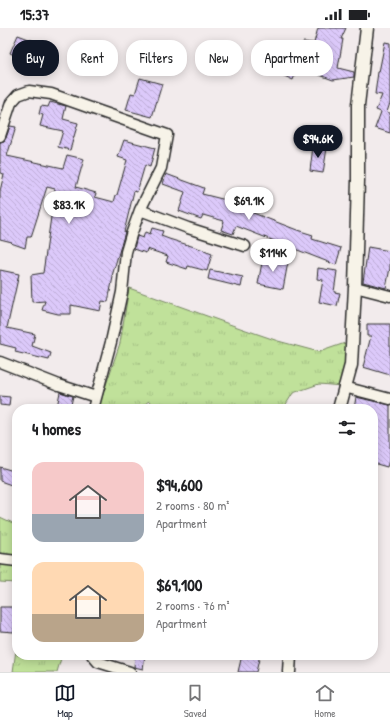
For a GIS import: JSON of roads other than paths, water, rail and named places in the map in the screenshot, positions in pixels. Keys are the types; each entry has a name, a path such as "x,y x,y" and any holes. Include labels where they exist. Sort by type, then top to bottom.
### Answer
{"street":[{"path":"340,404 350,365 355,286 358,180 358,105 367,28"},
{"path":"0,136 12,103 18,95 29,91 51,94 167,135 160,168 140,210 126,252 122,292 111,342 94,404"},
{"path":"140,210 188,228 245,246"},
{"path":"355,286 390,296"},
{"path":"0,362 59,385 96,396"},
{"path":"344,387 390,399"},
{"path":"0,559 12,560"},
{"path":"96,660 98,662 130,672"},
{"path":"288,671 289,660"}]}
